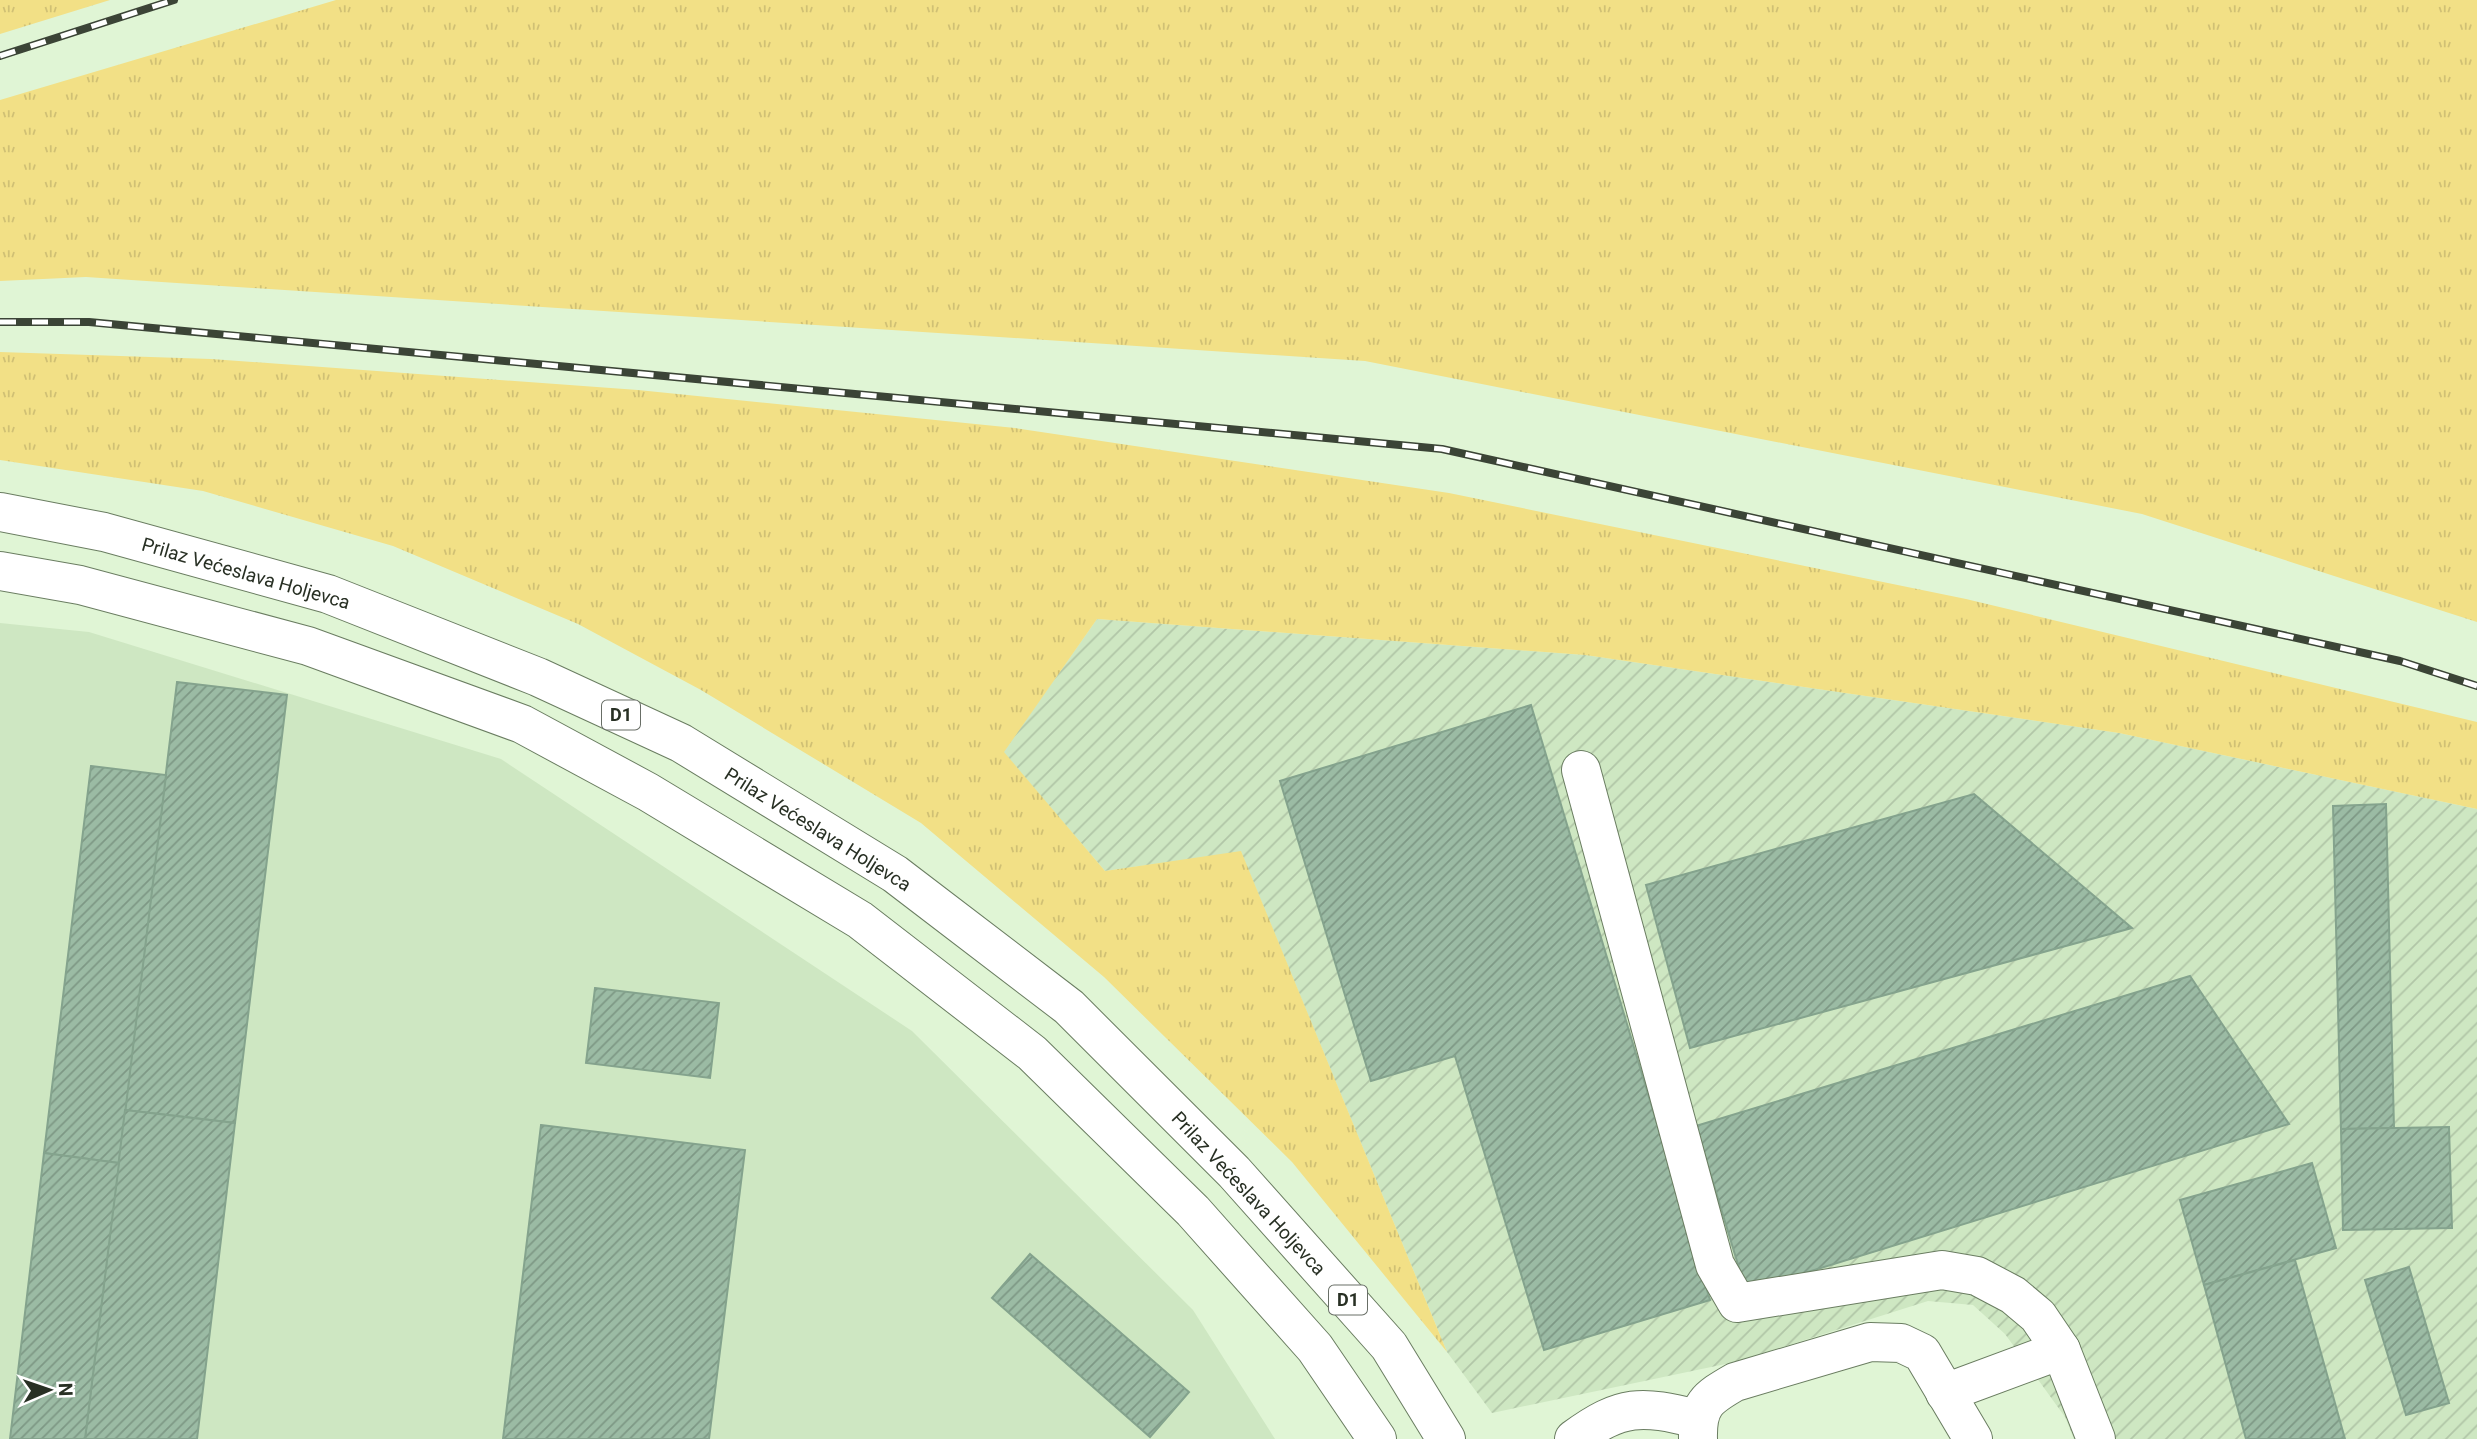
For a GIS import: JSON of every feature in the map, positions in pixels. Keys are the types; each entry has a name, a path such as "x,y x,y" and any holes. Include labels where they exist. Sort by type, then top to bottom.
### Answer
{"main road":[{"name":"Prilaz Većeslava Holjevca","path":"0,512 104,532 328,594 538,677 681,743 895,874 1069,1007 1234,1172 1389,1346 1446,1439"},
{"path":"0,571 80,585 308,646 522,724 648,792 860,920 1032,1053 1194,1211 1315,1348 1377,1439"},
{"path":"1581,770 1715,1265 1737,1303 1942,1269 1977,1276 2013,1295 2038,1316 2061,1349 2096,1439"},
{"path":"1574,1439 1613,1415 1639,1408 1664,1411 1698,1429 1704,1404 1735,1382 1870,1342 1900,1343 1922,1353 1973,1439"},
{"path":"1945,1393 2061,1349"}],"shaded area":[{"path":"1097,619 1585,655 2119,733 2477,809 2477,1439 2074,1439 2065,1417 2005,1334 1973,1305 1928,1301 1735,1362 1492,1413 1447,1352 1241,852 1105,871 1003,752"},
{"path":"0,623 89,632 501,759 912,1031 1193,1310 1275,1439 0,1439"}],"green space":[{"path":"0,0 110,0 0,34"},
{"path":"336,0 2477,0 2477,622 2142,514 1365,361 86,277 0,281 0,100"},
{"path":"0,352 211,359 638,390 1015,428 1449,493 1966,599 2477,722 2477,809 2119,733 1585,655 1097,619 1004,752 1105,871 1241,851 1447,1352 1292,1162 1104,977 921,823 701,690 578,624 393,546 203,491 0,460"}],"building":[{"path":"177,682 287,695 235,1123 125,1110"},
{"path":"1531,705 1710,1300 1544,1350 1455,1056 1371,1081 1280,781"},
{"path":"91,766 166,775 119,1163 44,1153"},
{"path":"1974,794 2132,928 1690,1048 1646,885"},
{"path":"2386,804 2394,1128 2341,1129 2333,806"},
{"path":"2190,976 2289,1124 1746,1291 1696,1126"},
{"path":"595,988 719,1003 710,1078 586,1063"},
{"path":"125,1110 235,1123 197,1439 85,1439"},
{"path":"541,1125 745,1150 709,1439 503,1439"},
{"path":"2449,1127 2452,1228 2343,1230 2341,1129"},
{"path":"44,1153 119,1163 85,1439 10,1439"},
{"path":"2312,1163 2336,1248 2204,1285 2180,1200"},
{"path":"1030,1254 1189,1392 1150,1437 992,1298"},
{"path":"2295,1260 2345,1439 2246,1439 2204,1285"},
{"path":"2409,1267 2449,1403 2406,1415 2365,1280"}],"railway":[{"path":"0,56 174,0"},
{"path":"0,322 89,322 1442,449 2400,661 2477,686"}]}
